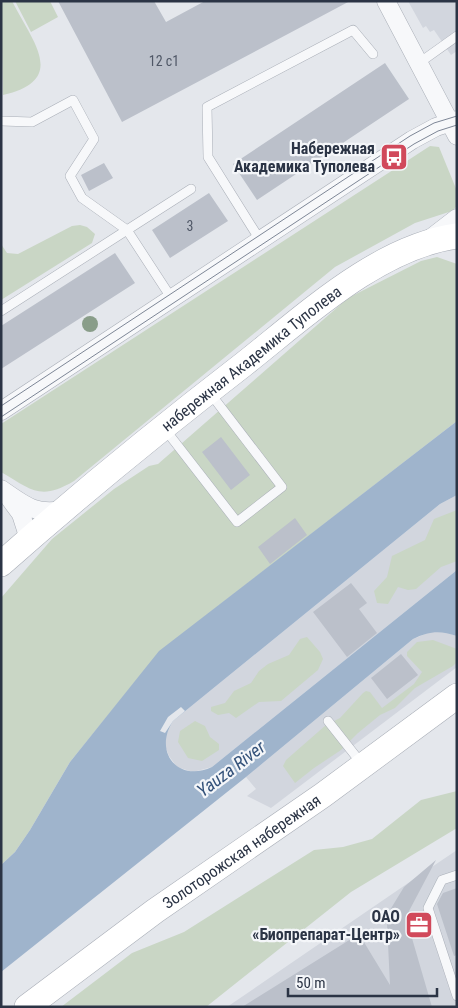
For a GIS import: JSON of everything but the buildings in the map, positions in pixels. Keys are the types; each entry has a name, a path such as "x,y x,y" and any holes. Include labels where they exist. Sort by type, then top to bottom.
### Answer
{"main road":[{"name":"набережная Академика Туполева","path":"1,564 62,510 209,391 336,293 368,271 420,246 455,234"},
{"name":"Золоторожская набережная","path":"27,1007 155,911 364,765 457,696"}],"street":[{"path":"1,412 412,140 455,126 386,1"},
{"path":"3,491 46,513 62,510"},
{"path":"3,491 21,514 29,539"}],"lane":[{"path":"260,240 208,157 207,107 353,30 373,54"},
{"path":"419,63 457,36"},
{"path":"1,121 32,122 73,100 94,139 70,176 82,198 127,230 172,299"},
{"path":"1,311 191,189"},
{"path":"164,428 237,522 282,486 209,391"},
{"path":"328,721 364,765"},
{"path":"457,875 442,880 428,908 457,996"}],"shaded area":[{"path":"408,1 457,1 457,51 451,55 434,30 430,32 426,26 423,28"},
{"path":"457,495 457,570 212,767 193,772 177,767 165,746 165,733 173,721 440,504"},
{"path":"433,631 443,631 457,636 457,667 271,808 247,796 256,789 246,777 413,639"},
{"path":"457,850 457,1007 227,1007 414,879"}],"green space":[{"path":"1,1 12,1 40,57 40,69 35,80 23,88 3,95"},
{"path":"15,1 50,1 58,17 31,32"},
{"path":"430,146 439,147 457,191 457,206 452,211 415,223 335,267 74,481 53,491 44,492 29,488 1,472 1,424"},
{"path":"80,225 87,227 95,234 92,243 1,300 1,244 7,253 18,254 72,226"},
{"path":"437,257 457,264 457,421 160,651 70,762 30,830 15,852 1,865 1,598 52,539 114,489 149,466 158,464 348,298 421,261"},
{"path":"457,510 457,561 441,567 416,589 408,590 398,587 388,604 377,603 374,591 387,577 392,556 425,540 434,519"},
{"path":"307,637 320,652 323,659 318,670 281,701 259,702 236,718 229,713 218,715 211,711 211,707 225,703 234,691 251,683 259,671 268,664 289,655 300,639"},
{"path":"433,640 457,649 457,662 415,688 395,708 380,715 341,750 295,783 283,766 286,760 326,725 340,718 366,691 370,692 382,708 414,684 422,672 407,656 407,652 417,642"},
{"path":"195,721 205,726 210,737 219,744 219,750 202,761 188,758 178,742 180,731"},
{"path":"457,791 457,828 351,892 206,1007 61,1007 132,953 184,932 314,850 343,847 372,839 421,800"}],"water":[{"name":"Yauza River","path":"457,421 457,495 440,504 173,721 166,744 168,753 172,762 179,768 189,771 200,771 212,767 457,570 457,636 435,632 413,639 246,777 1,972 1,865 15,852 30,830 70,762 159,651"}],"pier":[{"path":"181,707 185,711 173,721 165,733 160,731 168,717"}],"tram line":[{"path":"1,406 410,136 434,123 457,116"},
{"path":"1,417 414,144 438,131 457,125"}],"place":[{"name":"Набережная Академика Туполева","path":"394,157"},
{"name":"ОАО «Биопрепарат-Центр»","path":"419,925"}]}
